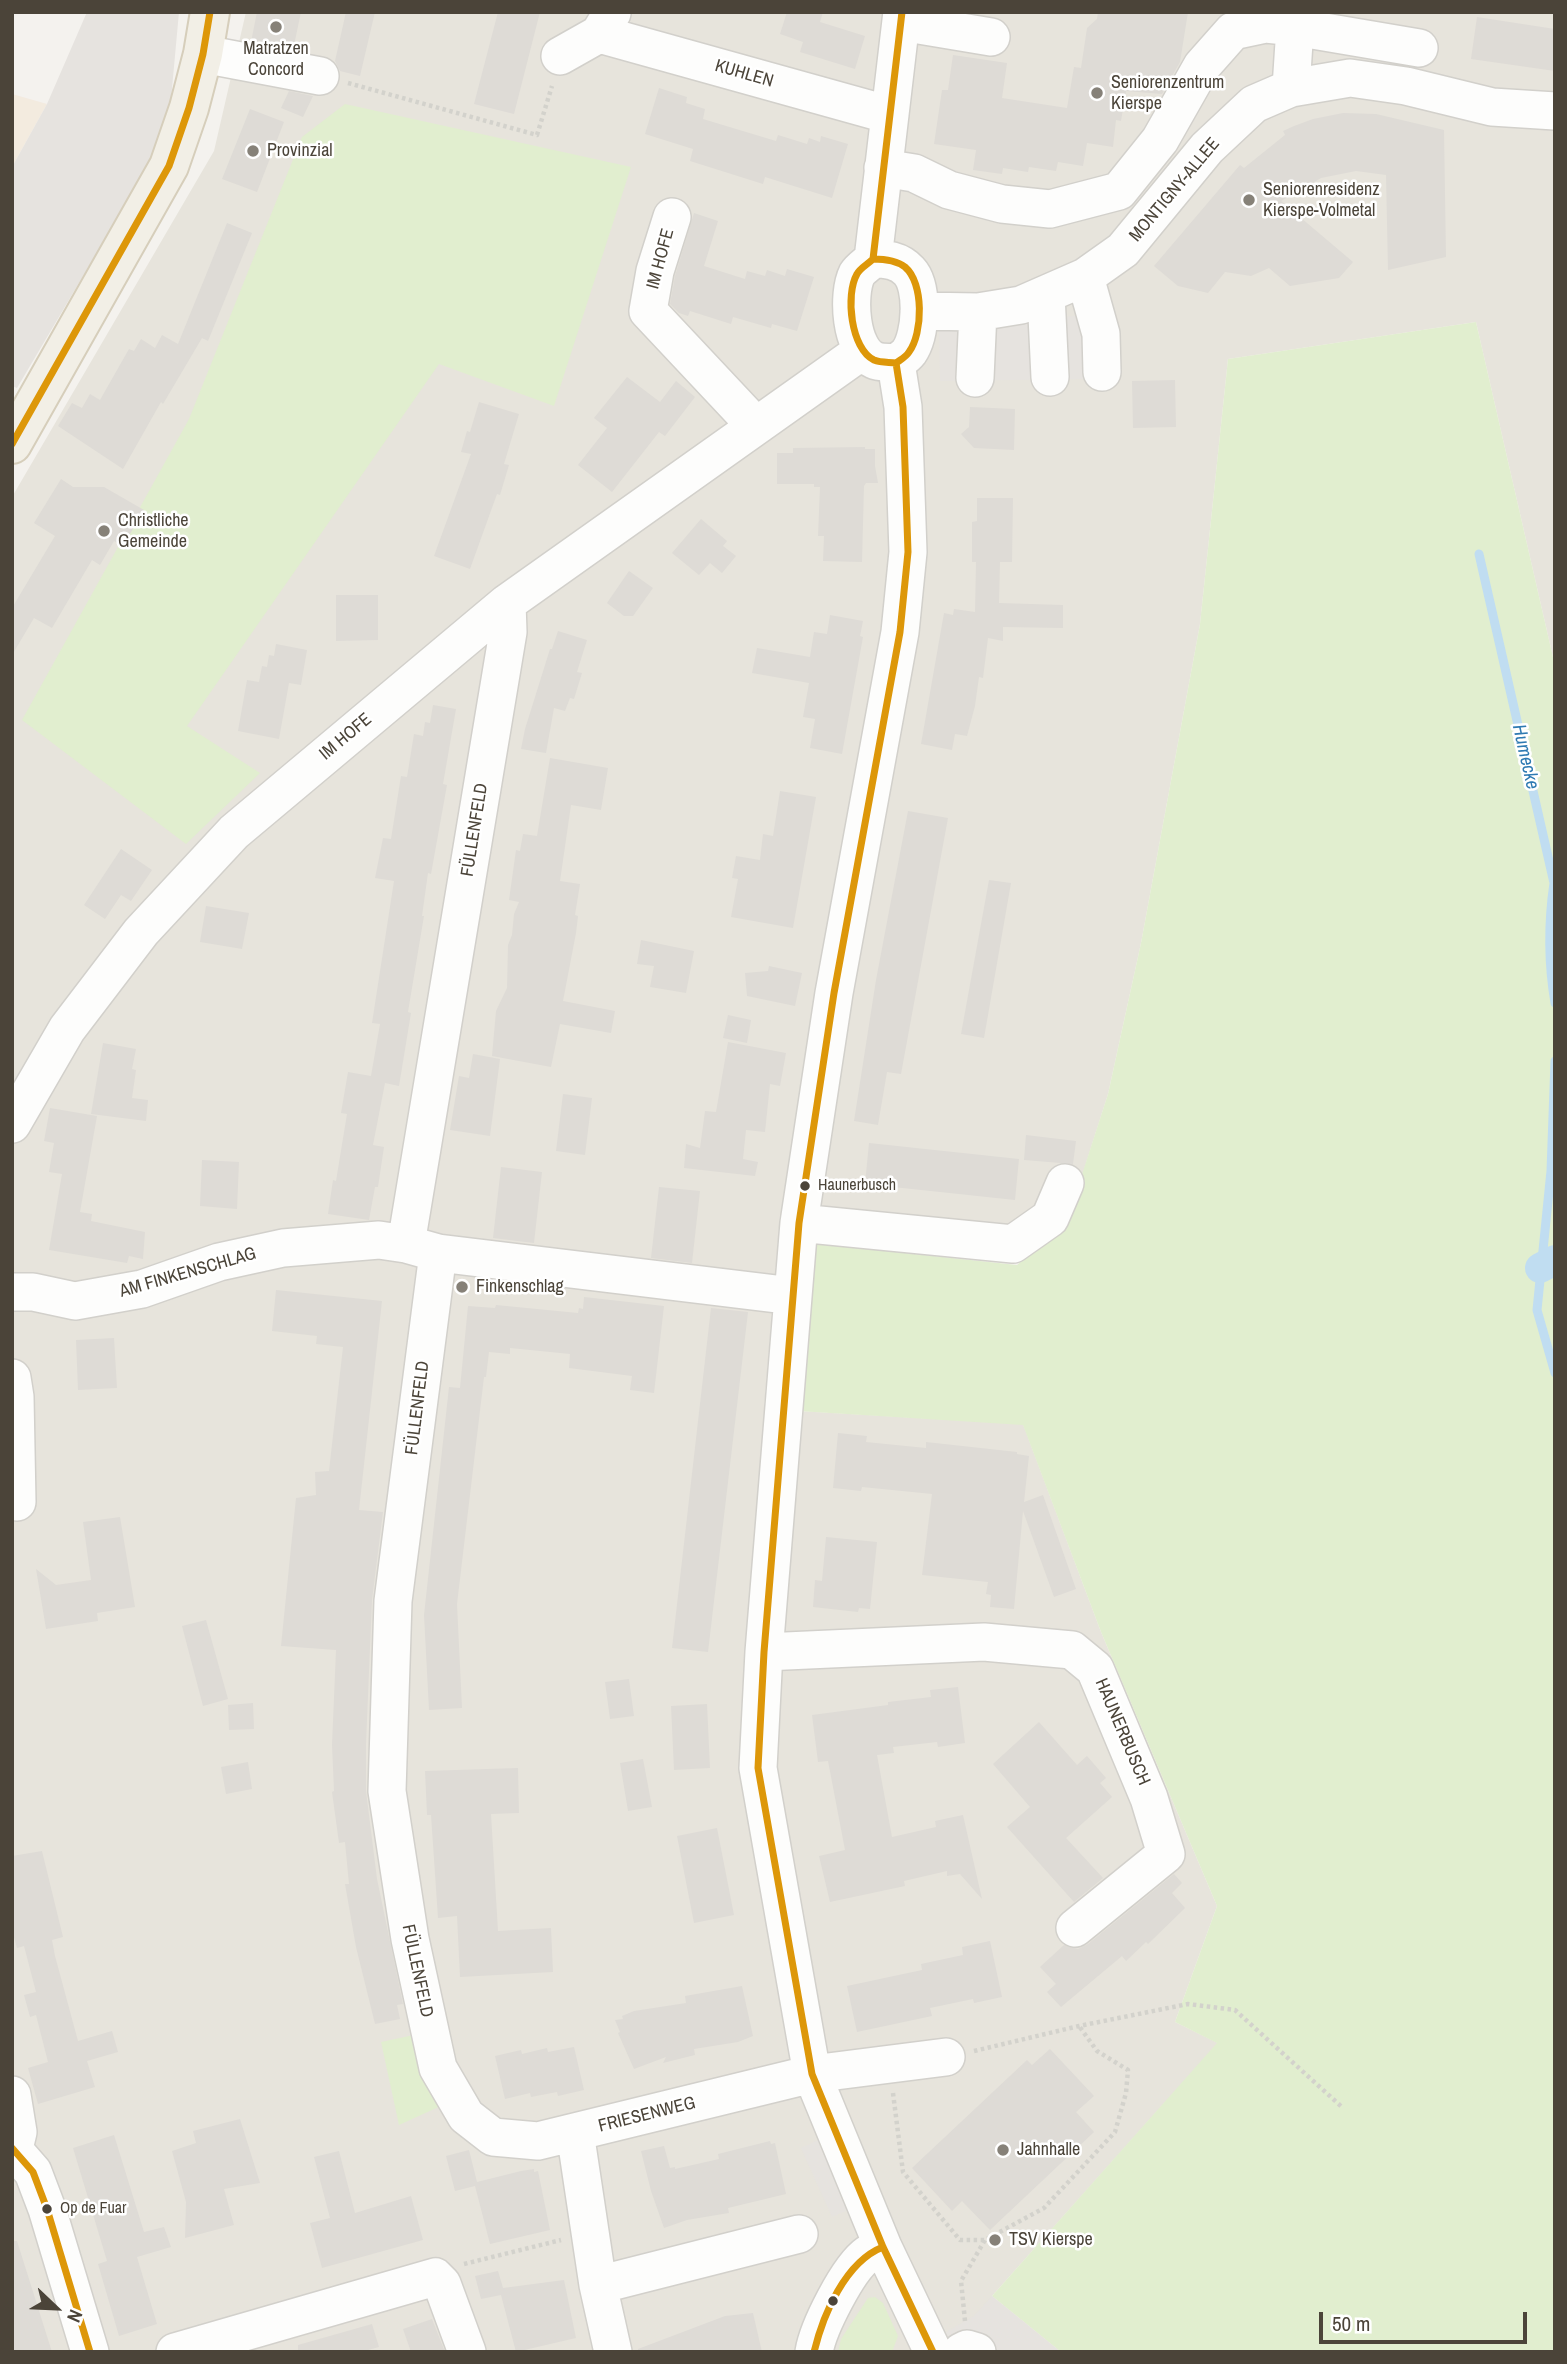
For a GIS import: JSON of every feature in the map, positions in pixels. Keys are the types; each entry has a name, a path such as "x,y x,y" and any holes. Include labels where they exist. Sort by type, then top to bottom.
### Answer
{"main road":[{"path":"12,444 169,166 189,108 203,54 210,12"}],"street":[{"path":"933,2352 883,2247 812,2074 758,1768 764,1652 799,1223 836,980 900,632 908,552 903,407 879,357 853,333 853,300 858,274 873,259 902,17 991,37"},
{"path":"883,168 914,173 949,190 1002,204 1050,209 1119,191 1160,140 1202,66 1233,31 1297,20 1419,47"},
{"path":"1291,88 1297,20"},
{"path":"561,56 606,23"},
{"name":"KUHLEN","path":"606,23 890,115"},
{"path":"203,54 320,76"},
{"name":"MONTIGNY-ALLEE","path":"919,311 978,312 1021,305 1085,278 1123,250 1216,139 1254,104 1291,88 1350,78 1406,86 1492,107 1555,111"},
{"name":"IM HOFE","path":"672,217 655,271 648,311 756,426"},
{"path":"873,259 892,260 909,272 919,290 917,331 909,352 879,357"},
{"path":"1085,278 1101,334 1102,372"},
{"path":"1046,295 1050,377"},
{"path":"975,378 978,312"},
{"name":"IM HOFE","path":"12,1124 67,1029 141,932 234,832 506,603 756,426 879,357"},
{"name":"FÜLLENFELD","path":"506,603 508,632 422,1249 393,1601 387,1791 410,1939 438,2067 466,2116 493,2137 538,2141 575,2132"},
{"path":"799,1223 1013,1244 1050,1218 1065,1183"},
{"name":"AM FINKENSCHLAG","path":"12,1292 33,1292 75,1301 142,1289 219,1262 283,1248 379,1240 422,1249 793,1296"},
{"path":"12,1378 15,1397 17,1502"},
{"name":"HAUNERBUSCH","path":"764,1652 985,1642 1072,1650 1096,1669 1149,1798 1166,1854 1075,1928"},
{"name":"FRIESENWEG","path":"613,2352 598,2285 575,2132 812,2074 946,2057"},
{"path":"12,2095 18,2132 13,2148 33,2172 47,2209 90,2352"},
{"path":"598,2285 799,2234"},
{"path":"814,2352 818,2332 854,2268 868,2254 883,2247"},
{"path":"175,2352 435,2277 442,2284 467,2352"},
{"path":"961,2352 967,2349 977,2352"}],"path":[{"path":"358,86 537,135 561,56"},
{"path":"946,2057 1188,2004 1235,2010 1342,2108"},
{"path":"889,2065 904,2172 960,2240 985,2240 1044,2208 1115,2132 1126,2093 1128,2070 1097,2051 1079,2026"},
{"path":"473,2260 591,2234"},
{"path":"964,2308 961,2281 985,2240"}],"shaded area":[{"path":"87,12 179,12 168,132 17,388 12,386 12,167 47,104"},
{"path":"246,12 1555,12 1555,666 1476,322 1228,359 1200,624 1141,943 1108,1094 1081,1179 1009,1239 780,1215 764,1409 1023,1424 1101,1632 1217,1906 1175,2022 1218,2043 992,2296 1061,2352 12,2352 12,497 214,151"},
{"path":"12,94 47,104 12,167"},
{"path":"1082,315 1084,379 940,381 939,331"},
{"path":"835,2132 866,2202 832,2217 801,2148"},
{"path":"992,2296 1061,2352 939,2352 932,2340 974,2316"}],"green space":[{"path":"345,104 631,167 554,406 439,364 187,726 260,773 186,844 22,720 189,419 302,137"},
{"path":"1476,322 1555,666 1555,2352 1061,2352 992,2296 1217,2043 1175,2022 1217,1906 1101,1632 1023,1425 798,1411 812,1243 1017,1265 1066,1224 1108,1094 1141,943 1200,624 1228,359"},
{"path":"414,2035 443,2105 399,2125 381,2042"},
{"path":"875,2297 883,2303 898,2336 892,2352 838,2352 841,2339 868,2298"}],"building":[{"name":"Matratzen Concord","path":"257,12 301,12 293,50 251,42"},
{"path":"346,12 375,12 360,76 340,71 335,61"},
{"path":"498,12 540,12 514,114 474,104"},
{"path":"787,12 823,12 820,22 865,36 855,69 800,52 803,42 780,34"},
{"name":"Seniorenzentrum Kierspe","path":"1098,12 1188,12 1180,62 1162,94 1126,91 1121,121 1116,120 1113,147 1087,143 1083,166 1058,162 1056,171 1029,167 1028,172 1003,168 1002,174 973,170 976,150 934,144 942,90 948,90 953,55 1007,63 1002,98 1067,108 1074,67 1081,68 1087,28 1097,19"},
{"path":"1477,17 1555,29 1555,71 1471,59"},
{"path":"659,88 687,97 686,103 705,109 703,119 776,141 778,135 807,144 809,138 820,142 821,136 848,144 832,198 765,177 763,184 690,161 693,149 645,134"},
{"path":"289,91 313,96 303,117 281,108"},
{"name":"Provinzial","path":"250,109 284,122 257,192 222,179"},
{"name":"Seniorenresidenz Kierspe-Volmetal","path":"1343,113 1376,114 1444,130 1446,257 1388,270 1386,175 1356,171 1321,178 1281,201 1353,262 1339,278 1290,286 1269,268 1251,276 1225,272 1208,293 1178,286 1154,266 1240,165 1244,168 1285,135 1283,131 1313,119"},
{"path":"694,213 718,221 704,266 745,279 747,271 765,276 767,270 785,276 787,269 814,277 797,331 772,324 771,328 733,317 731,324 690,311 688,316 679,313 670,304 675,276"},
{"path":"227,223 252,233 208,341 202,338 123,469 58,426 72,403 82,408 90,394 100,400 129,349 134,351 141,339 155,348 162,335 178,344"},
{"path":"627,377 660,402 676,381 695,397 665,436 659,432 612,492 578,465 607,428 594,418"},
{"path":"1175,380 1176,427 1133,428 1132,381"},
{"path":"479,402 519,414 504,464 509,465 500,495 497,494 470,569 434,556 471,454 461,452"},
{"path":"970,407 1015,409 1014,450 974,448 961,434 969,427"},
{"path":"793,448 875,449 878,483 866,483 864,486 862,562 823,561 824,536 818,536 820,487 814,487 814,484 777,484 777,453 793,453"},
{"path":"61,479 73,487 104,487 144,510 123,546 114,541 100,565 92,560 52,628 34,618 12,655 12,608 55,536 34,523"},
{"path":"977,498 1013,498 1012,562 1000,562 999,603 1063,605 1063,628 1003,627 1003,641 988,638 983,678 979,677 967,736 955,734 952,750 921,744 944,613 953,615 954,609 975,612 976,562 972,562 972,522 977,521"},
{"path":"701,519 727,541 723,546 736,556 722,573 710,563 699,575 672,553"},
{"path":"629,571 653,588 633,616 624,616 607,603"},
{"path":"336,595 378,595 378,640 336,641"},
{"path":"830,615 863,621 860,636 863,637 842,754 810,748 815,719 803,717 809,683 752,673 757,648 810,657 814,632 827,634"},
{"path":"558,631 587,640 577,672 582,673 574,699 570,698 565,711 554,708 546,753 521,749 550,649"},
{"path":"276,644 307,650 301,685 289,683 279,739 238,731 247,680 259,682 262,666 267,667 269,655 274,656"},
{"path":"433,705 456,709 443,784 447,785 431,874 428,873 399,1086 385,1083 373,1145 384,1147 378,1187 375,1187 369,1220 328,1214 347,1114 341,1113 348,1072 371,1076 380,1024 372,1023 394,881 375,878 383,838 391,839 401,776 407,777 414,734 423,736 425,722 430,723"},
{"path":"550,758 608,768 601,810 571,805 560,881 580,884 575,915 578,916 576,933 563,1001 615,1011 611,1033 560,1024 551,1067 492,1056 496,1011 507,988 508,945 519,902 509,900 516,850 520,851 523,834 537,836"},
{"path":"780,791 816,797 793,928 731,917 738,879 732,878 736,856 760,860 763,834 773,836"},
{"path":"908,811 948,818 901,1074 887,1072 878,1125 854,1121 876,980"},
{"path":"121,849 152,870 131,901 121,895 105,919 84,905"},
{"path":"989,880 1011,883 984,1038 961,1034"},
{"path":"206,906 249,913 242,949 200,942"},
{"path":"641,940 694,951 686,993 650,987 654,966 637,964"},
{"path":"769,966 802,973 795,1006 747,996 745,973 768,971"},
{"path":"728,1015 751,1020 747,1043 723,1038"},
{"path":"728,1042 786,1053 780,1086 770,1084 765,1132 746,1130 743,1159 758,1162 755,1176 684,1168 686,1144 700,1148 705,1111 716,1112"},
{"path":"103,1043 136,1049 132,1069 136,1070 132,1098 148,1100 146,1121 91,1114"},
{"path":"473,1054 500,1059 490,1136 450,1130 459,1076 469,1078"},
{"path":"563,1094 592,1098 585,1155 556,1151"},
{"path":"50,1108 97,1116 80,1212 92,1214 91,1221 145,1232 143,1259 129,1256 127,1263 49,1250 62,1174 49,1172 54,1143 44,1141"},
{"path":"1026,1135 1076,1141 1073,1164 1024,1160"},
{"path":"869,1143 1019,1159 1015,1200 865,1184"},
{"path":"202,1160 239,1162 237,1209 200,1206"},
{"path":"501,1167 542,1172 534,1243 493,1238"},
{"path":"659,1187 700,1191 692,1263 651,1258"},
{"path":"276,1290 382,1301 359,1510 383,1512 372,1600 366,1791 377,1879 403,2004 397,2005 400,2019 375,2024 356,1947 345,1884 349,1884 345,1842 339,1843 332,1792 336,1650 281,1646 296,1498 316,1495 315,1472 329,1471 343,1347 316,1344 317,1336 272,1331"},
{"path":"584,1297 664,1306 654,1393 630,1390 632,1376 569,1368 570,1354 510,1348 510,1354 489,1352 457,1604 462,1708 429,1710 424,1615 449,1387 460,1388 468,1306 495,1308 496,1305 578,1313 579,1308 583,1309"},
{"path":"711,1308 748,1312 708,1652 672,1648"},
{"path":"114,1338 117,1388 78,1390 76,1340"},
{"path":"838,1433 867,1436 866,1442 926,1448 926,1442 1017,1452 1029,1456 1024,1502 1043,1495 1076,1589 1054,1597 1023,1511 1014,1609 990,1607 991,1595 986,1594 988,1582 922,1575 932,1494 862,1487 861,1491 833,1488"},
{"path":"120,1517 135,1607 97,1613 98,1621 46,1629 36,1569 56,1585 91,1580 83,1522"},
{"path":"826,1537 877,1542 870,1609 859,1608 858,1612 813,1607 815,1580 822,1581"},
{"path":"206,1620 228,1699 203,1706 182,1626"},
{"path":"629,1679 634,1716 610,1719 605,1682"},
{"path":"958,1687 965,1743 938,1747 937,1742 893,1747 894,1753 877,1755 892,1837 936,1827 935,1821 963,1815 982,1899 960,1874 947,1876 947,1871 904,1881 905,1886 830,1902 819,1856 845,1850 828,1761 818,1762 812,1715 931,1697 930,1690"},
{"path":"253,1703 254,1729 229,1730 228,1705"},
{"path":"707,1704 710,1768 674,1770 671,1706"},
{"path":"1039,1722 1077,1765 1087,1756 1106,1778 1100,1783 1112,1797 1066,1838 1103,1878 1074,1902 1007,1827 1030,1807 993,1764"},
{"path":"643,1759 652,1807 628,1811 620,1763"},
{"path":"248,1762 252,1789 226,1794 221,1767"},
{"path":"518,1768 519,1813 491,1814 498,1931 551,1928 553,1972 460,1977 457,1916 438,1918 431,1815 427,1815 425,1771"},
{"path":"717,1828 734,1915 694,1923 677,1836"},
{"path":"42,1851 63,1937 52,1940 55,1956 78,2041 112,2031 118,2052 87,2061 95,2087 38,2104 28,2068 48,2062 36,2015 30,2017 24,1995 36,1992 24,1946 17,1948 12,1930 12,1856"},
{"path":"1174,1874 1182,1883 1172,1893 1185,1908 1148,1944 1146,1942 1126,1961 1122,1956 1061,2007 1047,1992 1056,1984 1040,1967 1064,1945 1078,1949 1088,1944"},
{"path":"990,1941 1002,1997 974,2003 973,1999 930,2008 932,2016 857,2032 847,1986 922,1970 921,1964 963,1955 962,1947"},
{"path":"742,1986 753,2036 738,2042 694,2049 695,2055 663,2063 666,2057 634,2069 615,2020 623,2019 622,2016 634,2011 686,2003 685,1996"},
{"path":"574,2047 584,2090 558,2096 557,2092 531,2097 530,2093 505,2099 495,2056 521,2050 522,2054 547,2048 548,2052"},
{"name":"Jahnhalle","path":"1050,2049 1094,2096 1076,2112 1094,2132 990,2230 962,2201 952,2211 912,2168 1027,2060 1032,2065"},
{"path":"240,2119 260,2183 224,2189 234,2225 185,2238 186,2202 172,2151 196,2143 193,2131"},
{"path":"114,2135 144,2232 164,2227 171,2247 137,2257 157,2324 119,2336 98,2264 107,2261 73,2148"},
{"path":"770,2141 771,2144 775,2143 786,2194 728,2208 729,2213 687,2220 664,2228 641,2151 664,2146 670,2168 675,2169 719,2159 718,2154"},
{"path":"469,2150 477,2182 521,2171 538,2171 550,2230 490,2244 475,2186 455,2191 446,2156"},
{"path":"339,2151 355,2213 411,2196 423,2240 322,2268 310,2223 330,2218 314,2157"},
{"path":"12,2241 17,2241 52,2352 12,2352"},
{"path":"498,2271 503,2288 564,2280 576,2338 516,2352 501,2295 481,2299 475,2276"},
{"path":"753,2313 762,2352 638,2352 638,2349 725,2316"},
{"path":"432,2319 445,2352 411,2352 403,2329"},
{"path":"372,2324 379,2347 361,2352 298,2352 298,2345"}],"waterway":[{"name":"Humecke","path":"1479,554 1554,883 1550,943 1555,1003"},
{"name":"Humecke","path":"1555,1061 1551,1171 1537,1310 1555,1373"},
{"path":"1540,1268 1555,1260"}],"transit line":[{"path":"12,444 169,166 189,108 203,54 210,12"},
{"path":"873,259 902,12"},
{"path":"873,259 894,261 905,267 916,284 919,308 917,333 908,354 896,363 877,361 866,354 852,321 853,283 858,272 873,259"},
{"path":"896,363 903,407 908,552 900,632 834,993 799,1223 764,1652 758,1768 812,2074 883,2247 933,2352"},
{"path":"12,2148 33,2172 47,2209 90,2352"},
{"path":"814,2352 830,2306 847,2277 869,2254 883,2247"}],"place":[{"name":"Matratzen Concord","path":"276,27"},
{"name":"Seniorenzentrum Kierspe","path":"1097,93"},
{"name":"Provinzial","path":"253,151"},
{"name":"Seniorenresidenz Kierspe-Volmetal","path":"1249,200"},
{"name":"Christliche Gemeinde","path":"104,531"},
{"name":"Haunerbusch","path":"805,1186"},
{"name":"Finkenschlag","path":"462,1287"},
{"name":"Jahnhalle","path":"1003,2150"},
{"name":"Op de Fuar","path":"47,2209"},
{"name":"TSV Kierspe","path":"995,2240"}]}
